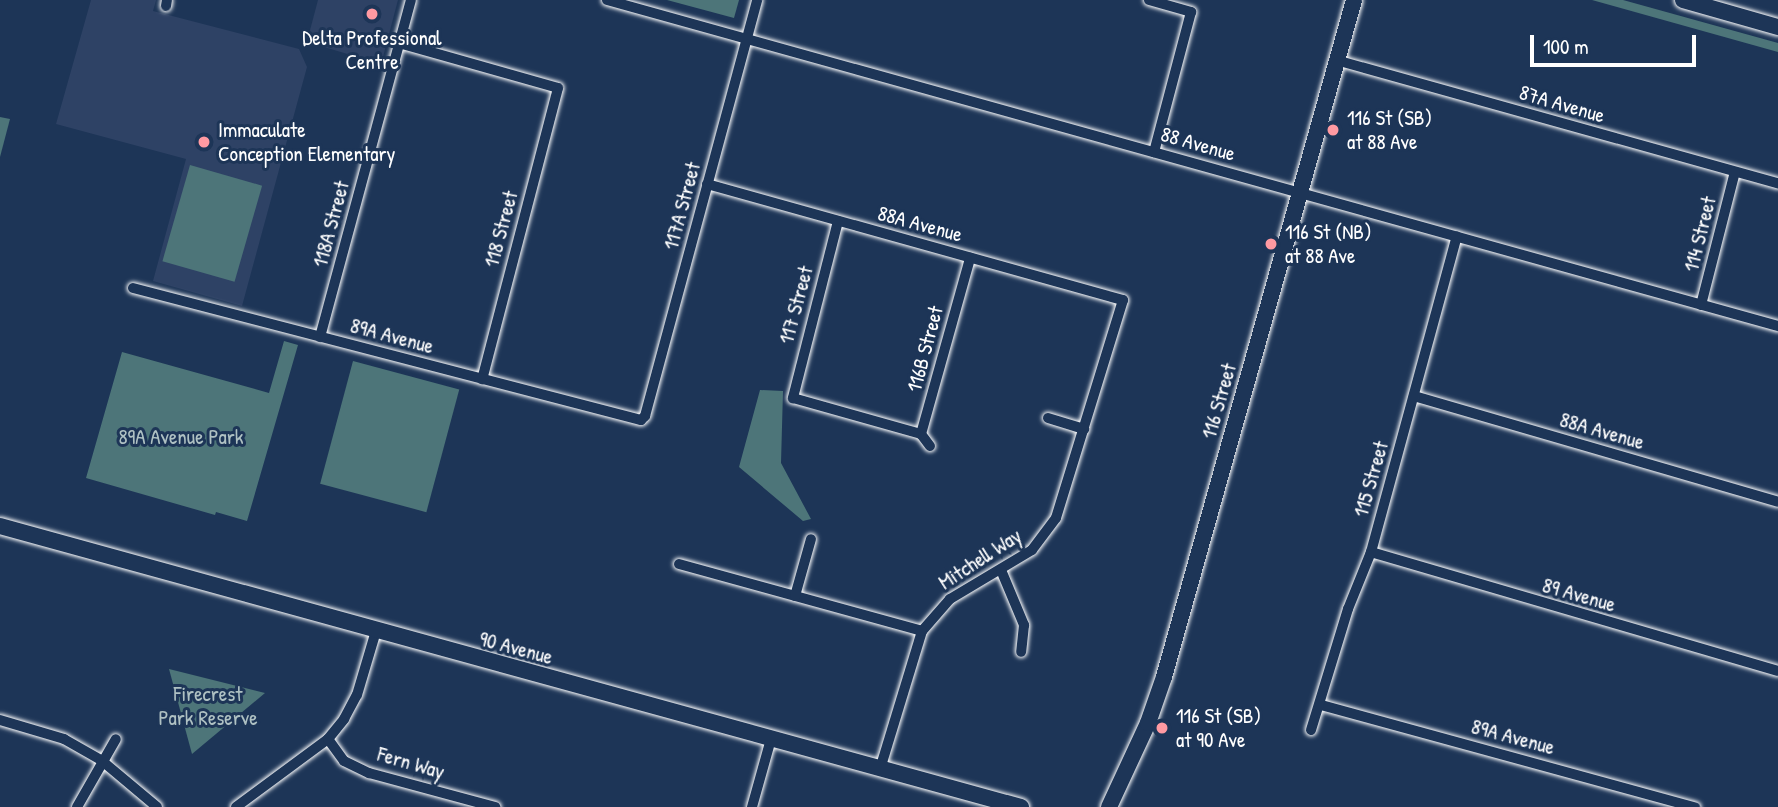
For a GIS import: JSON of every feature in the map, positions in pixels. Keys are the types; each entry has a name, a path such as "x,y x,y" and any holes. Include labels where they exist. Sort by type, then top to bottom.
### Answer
{"street":[{"name":"118A Street","path":"320,337 411,0"},
{"name":"88 Avenue","path":"607,0 1778,326"},
{"name":"117A Street","path":"641,420 645,416 757,0"},
{"path":"1149,0 1191,12 1154,152"},
{"name":"116 Street","path":"1109,807 1148,723 1164,677 1353,0"},
{"path":"1682,0 1778,27"},
{"name":"118 Street","path":"400,43 558,88 482,379"},
{"name":"87A Avenue","path":"1336,60 1778,183"},
{"name":"114 Street","path":"1701,305 1735,172"},
{"name":"88A Avenue","path":"707,184 1123,300"},
{"name":"117 Street","path":"838,222 793,398 921,434"},
{"name":"115 Street","path":"1311,730 1321,705 1348,609 1371,552 1457,236"},
{"name":"116B Street","path":"921,434 970,258"},
{"name":"89A Avenue","path":"133,288 641,420"},
{"name":"Mitchell Way","path":"880,769 922,631 950,599 1032,550 1049,529 1062,500 1123,300"},
{"name":"88A Avenue","path":"1414,396 1778,502"},
{"path":"1048,418 1084,429"},
{"path":"921,434 930,446"},
{"name":"90 Avenue","path":"0,526 1021,807"},
{"path":"795,596 811,539"},
{"name":"89 Avenue","path":"1371,552 1778,671"},
{"path":"680,564 922,631"},
{"path":"1001,570 1024,625 1021,652"},
{"path":"236,807 328,739 344,719 357,695 376,631"},
{"name":"89A Avenue","path":"1321,705 1695,807"},
{"path":"0,720 64,739 101,760 157,807"},
{"path":"77,807 101,760 116,739"},
{"name":"Fern Way","path":"328,739 344,761 369,773 495,807"},
{"path":"752,807 771,739"}],"shaded area":[{"name":"Immaculate Conception Elementary","path":"91,0 156,0 153,11 299,49 307,67 242,306 153,281 186,159 56,124"},
{"path":"318,0 398,0 383,57 371,61 324,47 309,34"}],"green space":[{"path":"667,0 739,0 734,18"},
{"path":"1592,0 1623,0 1778,43 1778,52"},
{"path":"0,117 10,119 0,157"},
{"path":"190,165 262,186 235,282 162,261"},
{"name":"89A Avenue Park","path":"284,341 298,345 247,521 216,512 215,515 86,478 122,352 269,393"},
{"path":"353,361 459,389 426,512 320,484"},
{"path":"760,390 783,391 781,463 811,519 803,521 739,467"},
{"name":"Firecrest Park Reserve","path":"169,669 265,693 192,754"}],"place":[{"name":"Delta Professional Centre","path":"372,14"},
{"name":"116 St (SB) at 88 Ave","path":"1333,130"},
{"name":"Immaculate Conception Elementary","path":"204,142"},
{"name":"116 St (NB) at 88 Ave","path":"1271,244"},
{"name":"116 St (SB) at 90 Ave","path":"1162,728"}]}
